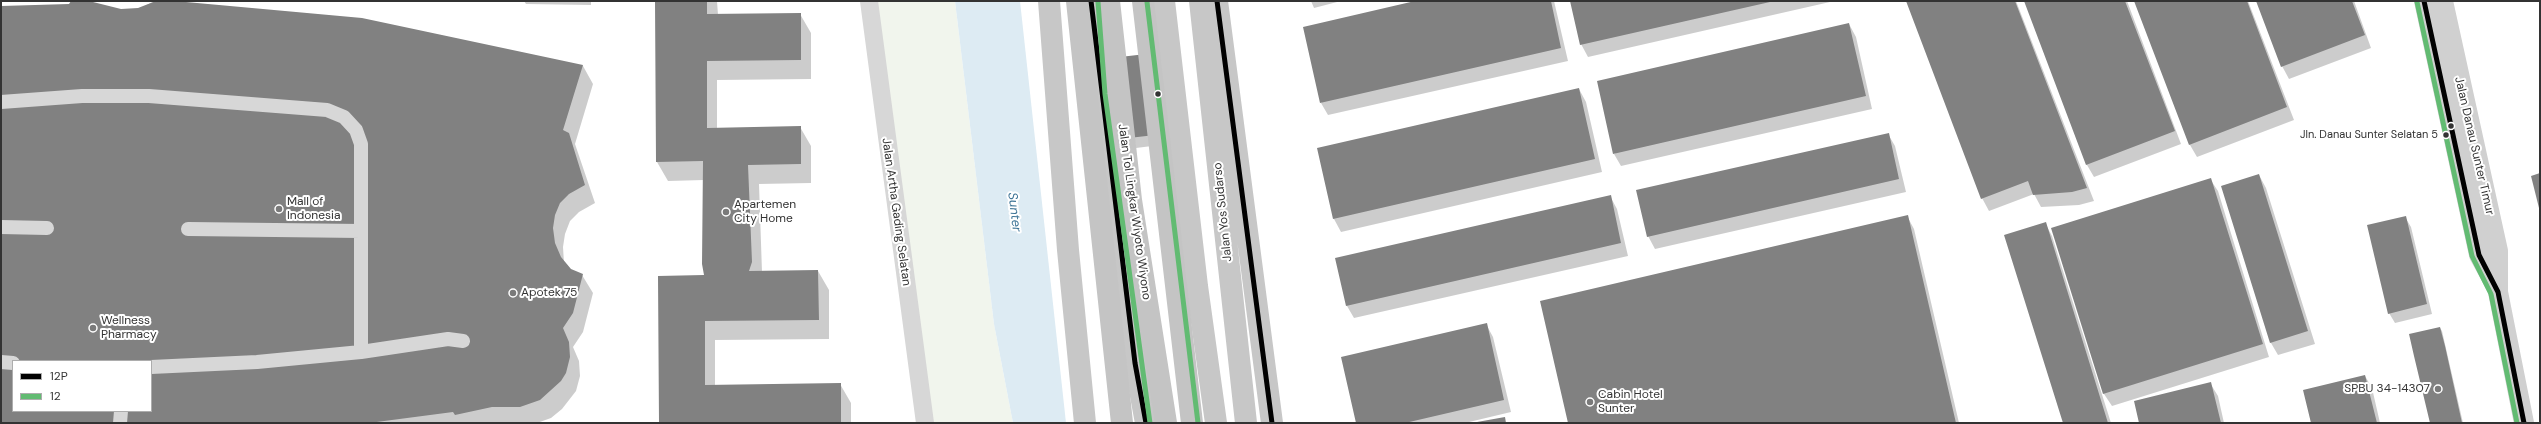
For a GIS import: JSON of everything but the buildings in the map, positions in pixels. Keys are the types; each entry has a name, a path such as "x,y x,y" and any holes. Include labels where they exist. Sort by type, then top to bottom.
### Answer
{"highway":[{"path":"1049,1 1068,250 1085,423"},
{"path":"1077,1 1122,423"},
{"path":"1091,1 1135,363 1146,423"},
{"name":"Jalan Tol Lingkar Wiyoto Wiyono","path":"1109,1 1131,200 1166,423"},
{"path":"1143,1 1192,423"},
{"path":"1164,1 1212,423"},
{"name":"Jalan Yos Sudarso","path":"1200,1 1246,423"},
{"path":"1217,1 1272,423"},
{"path":"1197,286 1216,423"}],"main road":[{"name":"Jalan Danau Sunter Timur","path":"2424,1 2479,255 2498,292"},
{"name":"Jalan Danau Sunter Timur","path":"2443,1 2498,251 2498,292 2524,423"},
{"path":"2464,188 2483,183"}],"street":[{"name":"Jalan Artha Gading Selatan","path":"869,1 925,423"},
{"path":"1,102 82,96 149,96 327,110 344,116 356,130 361,144 361,352"},
{"path":"1,228 47,228"},
{"path":"188,229 361,231"},
{"path":"152,367 242,363 361,352 448,339 463,341"},
{"path":"1,362 12,363"},
{"path":"120,423 121,412"}],"shaded area":[{"path":"871,1 955,1 994,324 1013,423 926,423"}],"water":[{"name":"Sunter","path":"955,1 1020,1 1066,423 1013,423 994,324"}],"transit line":[{"name":"12P","path":"1091,1 1135,363 1146,423"},
{"name":"12P","path":"1217,1 1272,423"},
{"name":"12P","path":"2424,1 2479,255 2498,292 2524,423"},
{"name":"12","path":"1098,2 1105,94 1150,423"},
{"name":"12","path":"1147,2 1198,423"},
{"name":"12","path":"2417,2 2472,256 2491,294 2517,423"}],"place":[{"name":"Jln. Danau Sunter Selatan 5","path":"2446,135"},
{"name":"Mall of Indonesia","path":"279,209"},
{"name":"Apartemen City Home","path":"726,212"},
{"name":"Apotek 75","path":"513,293"},
{"name":"Wellness Pharmacy","path":"93,328"},
{"name":"SPBU 34-14307","path":"2438,389"},
{"name":"Cabin Hotel Sunter","path":"1590,402"}]}
